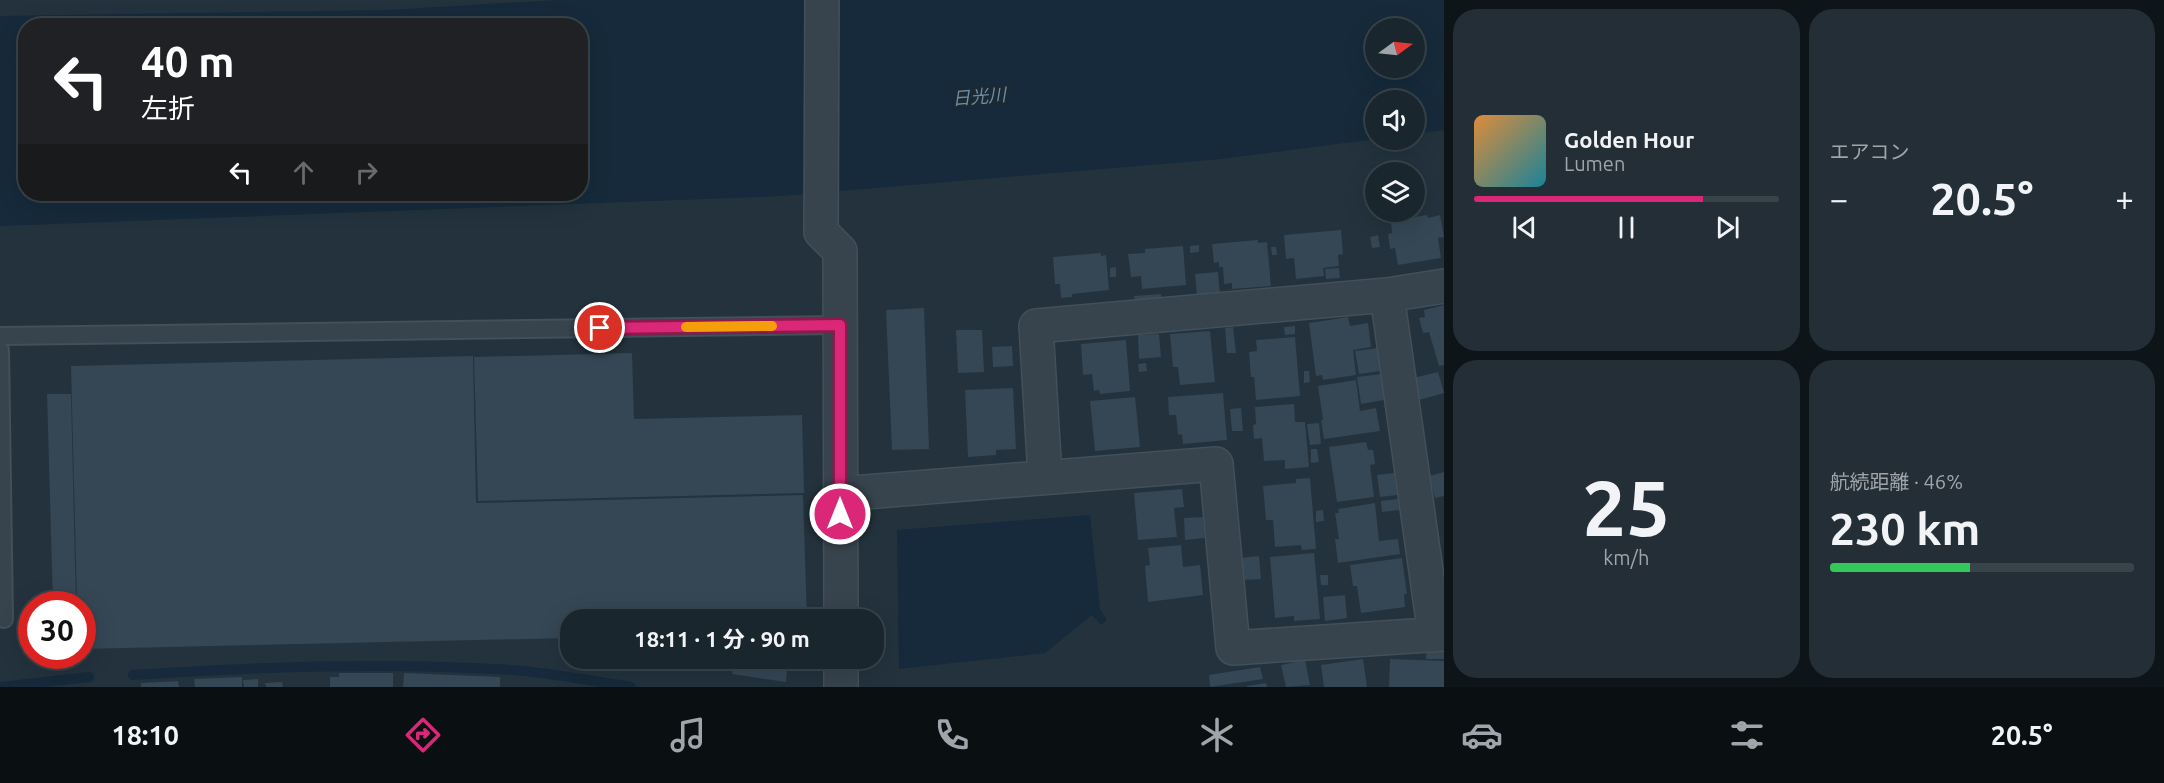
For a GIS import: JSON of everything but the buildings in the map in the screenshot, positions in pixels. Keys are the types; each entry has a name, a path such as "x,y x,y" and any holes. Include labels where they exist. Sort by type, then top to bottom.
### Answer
{"street":[{"path":"822,0 821,232 840,251 841,609"},
{"path":"1045,477 1036,326 1387,296 1444,286"},
{"path":"840,494 1216,464 1233,648 1440,635 1387,296"},
{"path":"841,669 841,687"}],"lane":[{"path":"0,336 840,325"},
{"path":"0,350 4,619"}],"water":[{"name":"日光川","path":"558,0 1444,0 1444,130 1425,133 1425,90 1365,90 1365,140 1221,159 782,196 0,226 0,16 388,10"},
{"path":"1090,515 1100,609 1107,620 1101,625 1092,615 1045,653 899,669 897,530"}],"waterway":[{"path":"133,675 275,668 418,666 528,671 631,687"},
{"path":"0,687 89,677"}],"slow traffic":[{"path":"686,327 772,326"}],"route":[{"path":"600,328 840,325 840,514"}]}
